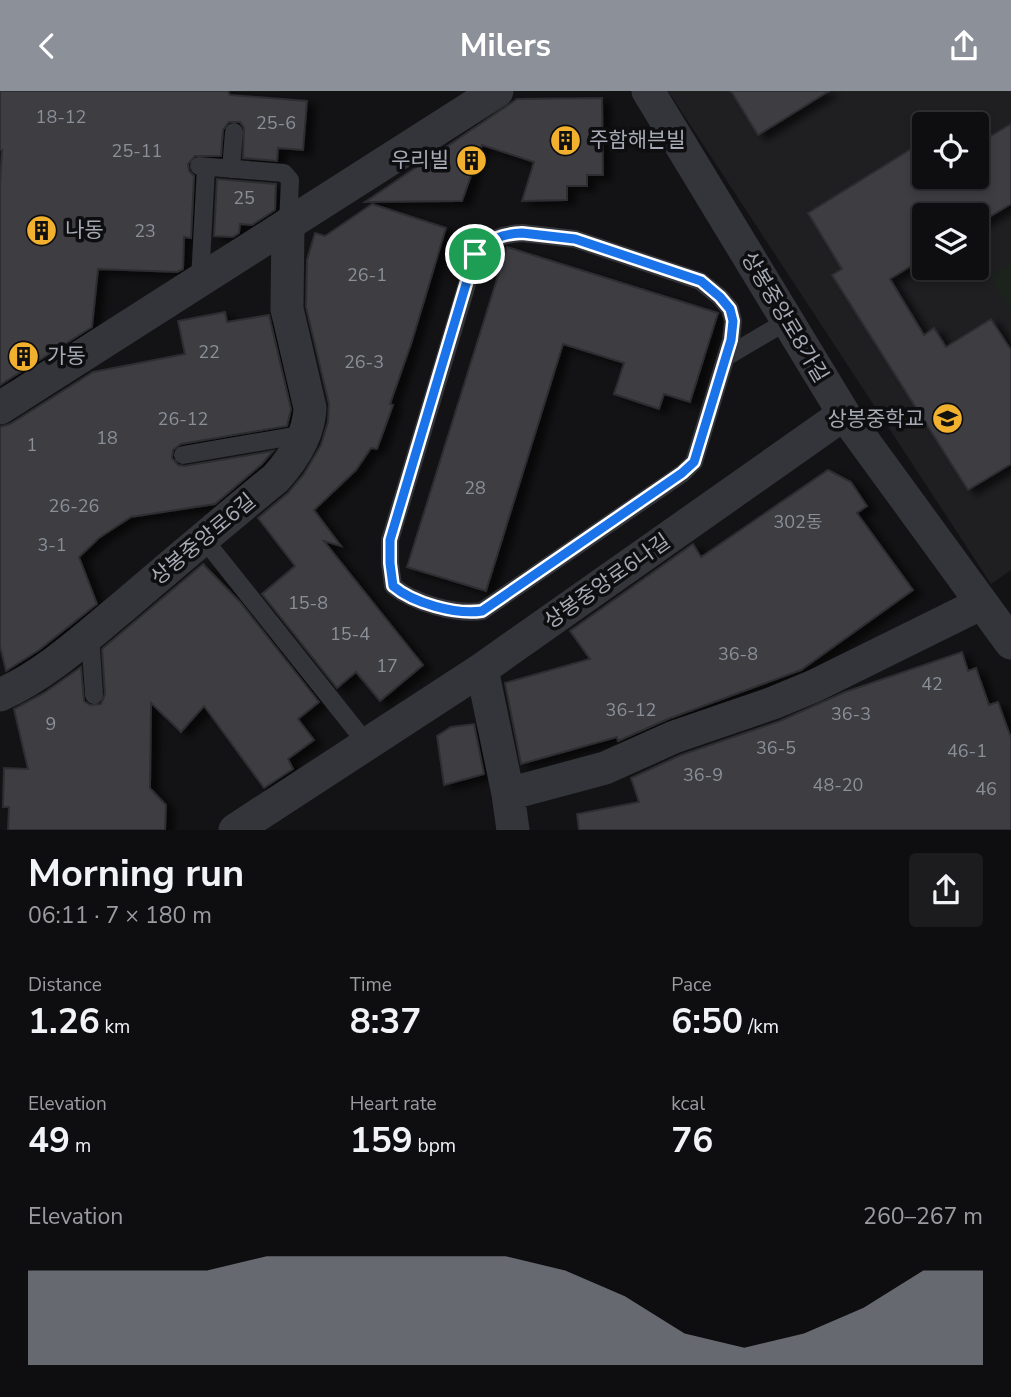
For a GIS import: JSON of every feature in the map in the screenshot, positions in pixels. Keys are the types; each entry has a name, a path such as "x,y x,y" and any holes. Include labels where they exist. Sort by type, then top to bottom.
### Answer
{"street":[{"path":"0,408 497,91"},
{"name":"상봉중앙로8가길","path":"648,91 844,414 1011,643"},
{"name":"상봉중앙로6길","path":"0,695 40,673 90,633 276,478 298,449 310,416 310,400 287,309 288,224"},
{"name":"상봉중앙로6나길","path":"235,830 482,669 844,414"},
{"path":"508,794 604,768 674,737 774,703 982,603"},
{"path":"482,669 513,830"}],"lane":[{"path":"231,169 234,132"},
{"name":"상봉중앙로6길","path":"200,281 203,167 284,173 290,180 288,224"},
{"path":"726,357 733,321 730,309 701,281 575,239 522,233 502,234 487,242 475,254 390,540 393,586 402,594 452,611 482,611 660,489 694,462 726,357 787,321"},
{"path":"183,455 305,433"},
{"path":"203,538 367,744"},
{"path":"90,633 94,695"}],"shaded area":[{"name":"상봉중학교","path":"668,91 1011,91 1011,570 991,584"},
{"path":"1011,263 1011,311 991,276"}],"building":[{"path":"0,91 228,91 230,95 307,101 303,150 278,148 277,161 243,158 244,128 240,122 229,122 223,130 221,156 195,156 188,164 189,171 194,176 191,238 184,237 183,269 177,272 98,269 92,327 0,385"},
{"path":"731,91 829,91 758,135"},
{"path":"602,98 603,175 587,175 587,186 567,186 567,200 522,201 534,162 482,145 462,201 365,202 517,99"},
{"path":"1011,124 1011,204 989,217 989,203 912,203 912,265 890,279 924,335 934,328 946,347 991,319 1011,350 1011,464 968,490 832,275 842,269 808,213 912,148 912,189 989,189 989,137"},
{"path":"217,179 276,184 275,210 252,225 240,224 239,233 233,237 214,236"},
{"path":"372,204 446,228 390,404 393,405 377,449 371,448 356,470 314,510 341,546 324,541 423,665 380,701 356,672 337,688 262,594 295,566 258,518 288,493 304,474 321,445 328,422 329,404 306,307 307,260 315,233 325,236"},
{"path":"507,247 718,313 690,402 664,394 659,409 614,394 624,363 563,344 486,591 407,567"},
{"path":"225,312 227,322 269,315 291,409 287,426 181,444 173,450 172,458 178,465 185,466 273,451 262,464 215,504 131,517 99,538 79,557 97,604 39,650 6,671 0,646 0,427 10,424 93,372 185,354 178,321"},
{"path":"828,470 851,482 867,506 857,513 913,590 801,670 668,719 618,741 617,737 521,764 505,683 590,659 570,631 693,544 701,557"},
{"path":"203,564 240,602 319,702 298,719 314,740 288,759 293,769 264,788 204,706 181,732 151,703 150,788 166,805 165,830 8,830 9,807 3,807 4,768 28,769 14,709 44,693 81,667 84,701 90,705 101,704 105,694 102,649"},
{"path":"962,652 968,671 976,668 989,705 998,702 1011,738 1011,830 579,830 577,814 639,802 631,778 681,755 780,721 845,692"},
{"path":"474,724 484,774 444,785 437,736 451,727"}],"place":[{"name":"주함해븐빌","path":"566,140"},
{"name":"우리빌","path":"472,160"},
{"name":"나동","path":"42,230"},
{"name":"가동","path":"24,356"},
{"name":"상봉중학교","path":"947,419"}],"route":[{"path":"522,233 575,239 701,281 730,309 733,321 731,340 694,462 482,611 469,613 452,611 402,594 393,586 390,540 475,254 487,242 502,234 522,233"}]}
